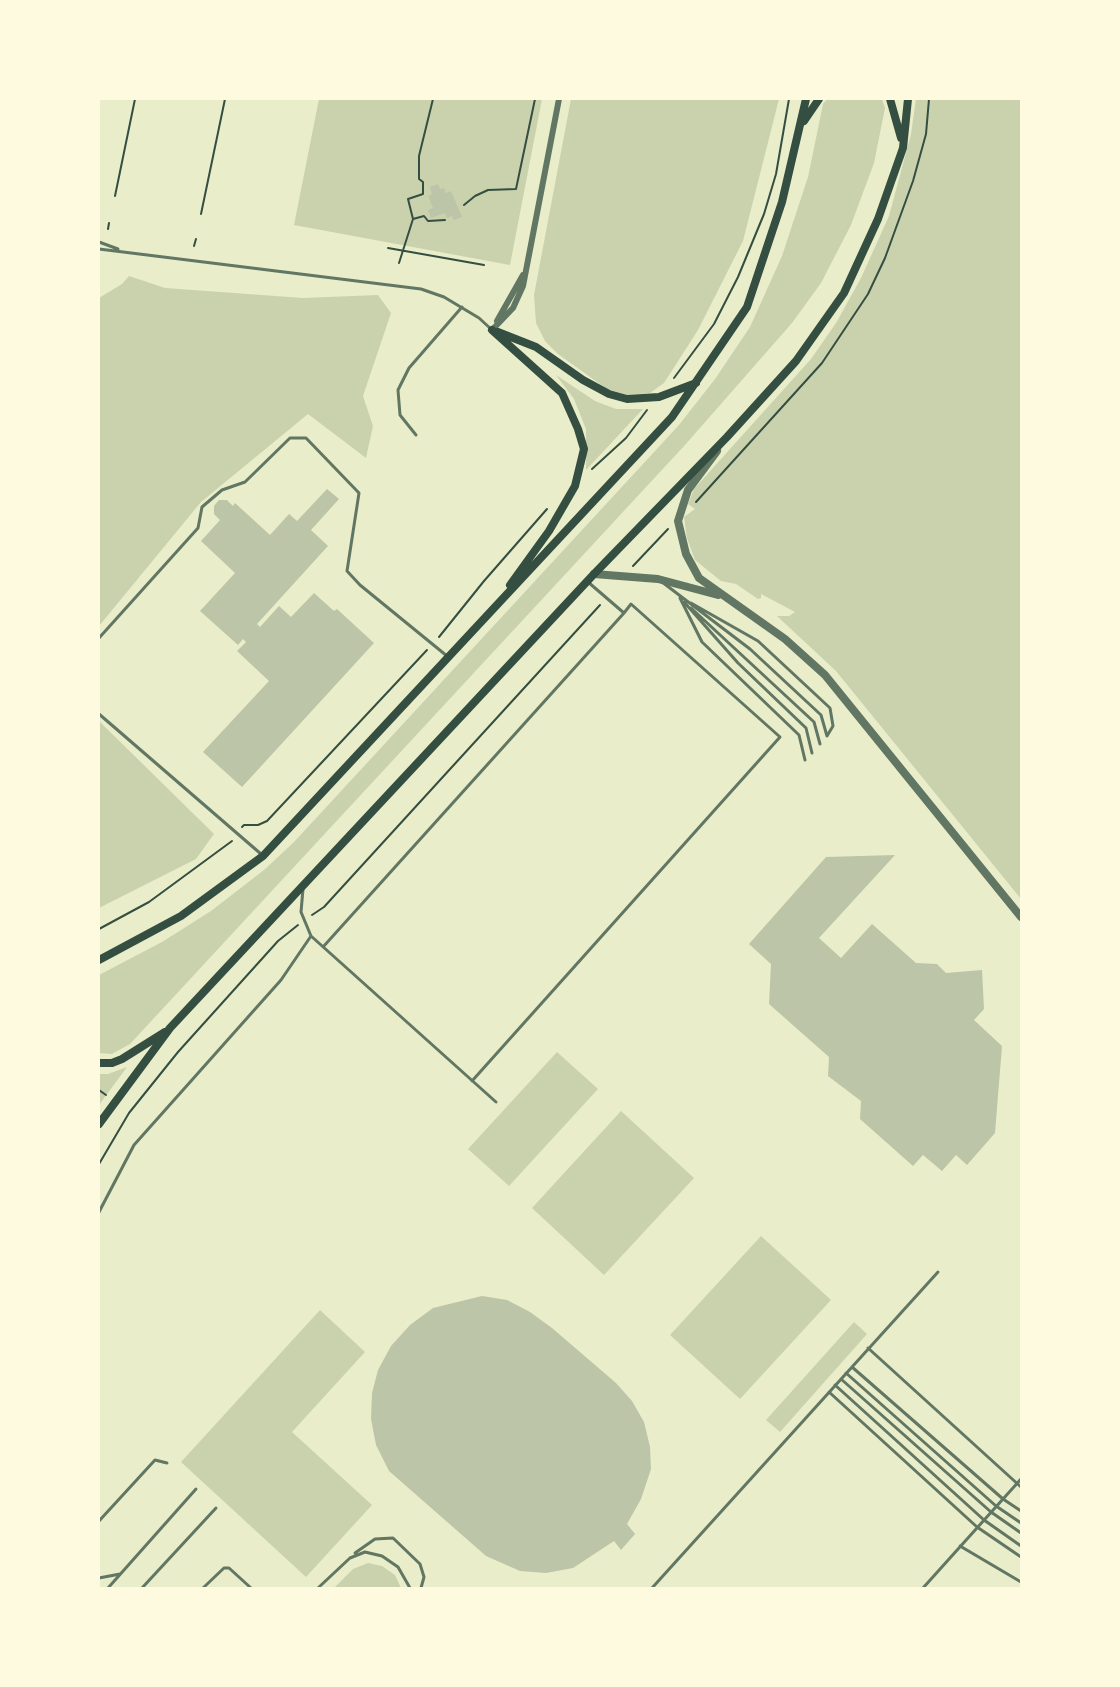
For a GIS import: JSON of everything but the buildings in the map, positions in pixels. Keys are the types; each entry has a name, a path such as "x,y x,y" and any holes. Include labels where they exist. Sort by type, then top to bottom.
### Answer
{"main road":[{"path":"99,960 181,916 262,856 659,431 697,383 747,307 782,202 806,99"},
{"path":"801,124 819,99"},
{"path":"890,99 903,148"},
{"path":"99,1124 170,1028 594,574 728,437 796,361 844,293 878,219 903,148 908,99"},
{"path":"492,330 536,347 582,380 609,394 627,399 659,397 697,383"},
{"path":"492,330 562,393 584,449 579,476 549,531 500,601"},
{"path":"99,1063 112,1063 122,1059 170,1028"}],"street":[{"path":"492,330 528,267 559,99"},
{"path":"728,437 688,490 678,521 686,554 699,578 785,639 825,675 1021,917"},
{"path":"594,574 658,579 722,596"}],"lane":[{"path":"99,242 122,250"},
{"path":"99,249 122,250 260,270 421,289 444,297 462,307 492,330"},
{"path":"416,435 400,415 397,406 398,390 409,368 462,307"},
{"path":"99,638 198,528 202,507 222,490 246,482 290,438 306,438 359,493 347,571 360,585 449,657"},
{"path":"658,579 679,596 750,649 822,715 827,736 833,726 830,708 758,641 679,596"},
{"path":"587,582 624,613"},
{"path":"679,596 814,722 820,744"},
{"path":"679,596 738,663 806,729 812,753"},
{"path":"679,596 702,642 799,735 805,760"},
{"path":"323,947 632,604 780,737 472,1081"},
{"path":"99,714 262,856"},
{"path":"303,886 301,912 311,936 496,1102"},
{"path":"99,1212 134,1145 281,980 311,936"},
{"path":"652,1588 938,1272"},
{"path":"868,1348 1020,1481 1021,1486"},
{"path":"852,1366 1003,1499 1021,1511"},
{"path":"846,1373 996,1506 1021,1522"},
{"path":"841,1379 991,1512 1021,1533"},
{"path":"835,1385 984,1520 1021,1546"},
{"path":"829,1392 977,1527 1021,1557"},
{"path":"99,1521 155,1460 167,1463"},
{"path":"923,1588 1020,1481"},
{"path":"108,1588 196,1488"},
{"path":"142,1588 216,1508"},
{"path":"318,1588 350,1558 375,1539 393,1538 420,1564 424,1577 421,1588"},
{"path":"960,1546 1021,1582"},
{"path":"350,1558 365,1552 382,1556 398,1567 410,1588"},
{"path":"203,1588 224,1568 229,1568 251,1588"},
{"path":"99,1578 121,1573"}],"path":[{"path":"116,196 135,99"},
{"path":"201,214 225,99"},
{"path":"399,263 413,219 408,200 423,194 423,182 419,179 419,156 433,99"},
{"path":"465,205 475,196 488,190 516,189 535,99"},
{"path":"673,380 714,324 751,246 776,174 789,99"},
{"path":"625,576 640,556 678,521 822,363 868,294 885,258 914,181 926,134 929,99"},
{"path":"413,219 424,216 428,222 445,220"},
{"path":"108,229 109,223"},
{"path":"194,246 196,239"},
{"path":"388,248 484,265"},
{"path":"579,476 584,476 626,438 659,397"},
{"path":"242,828 244,825 258,825 267,821 433,644 549,508"},
{"path":"314,914 332,898 606,598"},
{"path":"99,929 149,902 224,848"},
{"path":"99,1164 129,1113 150,1086 289,931"},
{"path":"99,1090 105,1095"}],"green space":[{"path":"319,99 542,99 510,265 294,225"},
{"path":"571,99 779,99 743,241 698,330 664,383 650,393 627,395 607,389 558,354 545,341 536,323 534,295"},
{"path":"827,99 882,99 885,108 874,163 851,225 821,283 792,323 685,445 130,1044 112,1054 99,1053 99,975 162,942 211,911 264,870 294,842 679,425 715,379 750,327 782,256 808,177 823,104"},
{"path":"916,99 1021,99 1021,899 836,671 777,616 789,616 795,612 761,594 761,598 758,599 736,584 721,581 695,560 687,538 684,517 695,509 688,504 694,489 811,359 836,323 861,278 889,216 911,134"},
{"path":"129,276 165,288 303,298 378,295 391,313 363,396 373,426 366,458 308,414 201,502 99,626 99,298 122,284"},
{"path":"556,375 595,401 616,409 643,409 586,470 586,429 574,399"},
{"path":"99,721 214,834 196,859 99,908"},
{"path":"557,1052 598,1089 509,1186 468,1149"},
{"path":"127,1067 99,1105 99,1074 108,1074"},
{"path":"621,1111 694,1178 604,1275 532,1208"},
{"path":"761,1236 831,1300 740,1399 670,1335"},
{"path":"320,1310 365,1352 292,1432 372,1505 306,1577 181,1462"},
{"path":"854,1322 867,1334 780,1432 766,1420"},
{"path":"368,1563 382,1566 395,1575 401,1588 334,1588 353,1569"}]}
